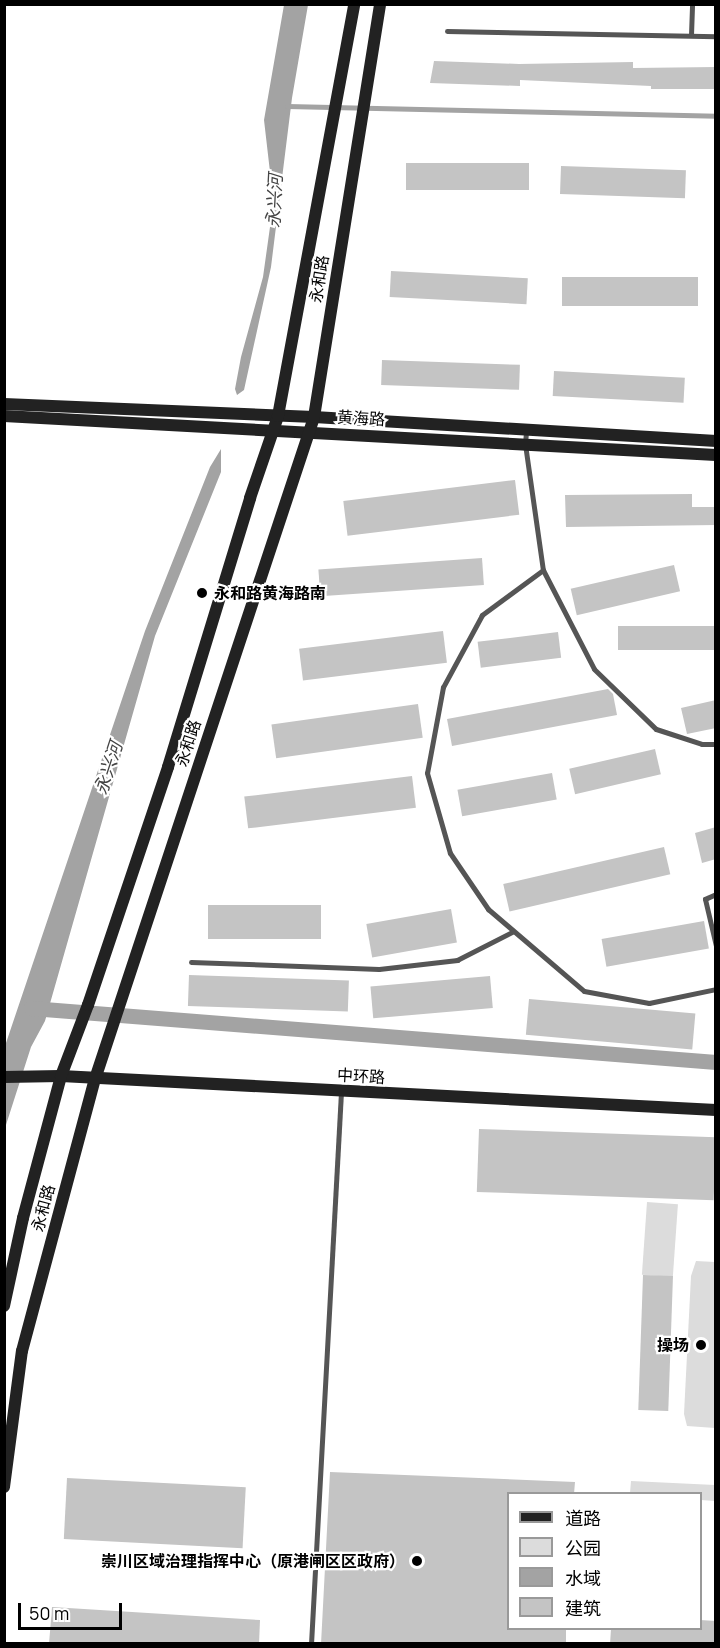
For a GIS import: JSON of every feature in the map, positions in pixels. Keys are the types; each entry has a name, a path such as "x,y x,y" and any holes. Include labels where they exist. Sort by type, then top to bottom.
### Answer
{"main road":[{"name":"永和路","path":"4,1306 61,1076 88,1005 168,767 278,416 354,4"},
{"name":"永和路","path":"4,1487 22,1351 95,1079 314,417 380,4"},
{"name":"黄海路","path":"4,405 314,417 716,455"},
{"name":"黄海路","path":"4,416 310,431 716,441"},
{"name":"中环路","path":"4,1077 61,1076 716,1110"}],"lane":[{"path":"691,35 692,4"},
{"path":"447,31 716,36"},
{"path":"526,438 543,570 594,669 656,729 702,744 716,744"},
{"path":"543,570 482,615 443,687 427,773 450,853 488,909 512,932 584,991 649,1004 716,989"},
{"path":"716,894 705,899 716,946"},
{"path":"191,962 379,969 457,960 512,932"},
{"path":"311,1644 341,1092"}],"green space":[{"path":"647,1202 678,1204 673,1277 642,1275"},
{"name":"操场","path":"696,1261 715,1262 715,1428 687,1426 684,1414 691,1276"},
{"path":"631,1481 715,1485 715,1501 702,1500 702,1492 630,1492"}],"water":[{"name":"永兴河","path":"284,5 308,5 292,98 271,267 244,390 237,395 235,389 241,357 263,277 270,227 270,172 264,120"},
{"name":"永兴河","path":"221,449 221,472 155,636 45,1021 31,1047 5,1128 6,1043 145,631 210,467"}],"building":[{"path":"434,61 519,64 633,62 633,68 716,67 716,89 651,89 651,86 520,80 520,86 430,83"},
{"path":"406,163 529,163 529,190 406,190"},
{"path":"561,166 686,170 685,198 560,194"},
{"path":"391,271 528,278 526,304 390,297"},
{"path":"562,277 698,277 698,306 562,306"},
{"path":"382,360 520,365 519,390 381,385"},
{"path":"554,371 685,378 684,403 553,396"},
{"path":"515,480 519,515 348,536 343,501"},
{"path":"692,494 692,507 716,507 716,525 566,527 565,495"},
{"path":"482,558 484,585 320,596 318,569"},
{"path":"674,565 680,591 577,615 571,589"},
{"path":"618,626 716,626 716,650 618,650"},
{"path":"443,631 447,663 303,680 299,649"},
{"path":"558,632 561,658 481,668 478,642"},
{"path":"608,689 613,694 617,715 452,746 447,719"},
{"path":"716,700 716,728 687,734 681,708"},
{"path":"418,704 423,738 276,758 271,725"},
{"path":"655,749 661,774 575,794 569,769"},
{"path":"552,773 557,800 462,816 457,790"},
{"path":"412,776 416,808 248,828 244,797"},
{"path":"716,827 716,859 702,863 695,833"},
{"path":"664,847 670,874 510,911 503,884"},
{"path":"208,905 321,905 321,939 208,939"},
{"path":"451,909 457,942 372,957 366,924"},
{"path":"704,921 709,949 606,967 602,939"},
{"path":"189,975 349,981 348,1012 188,1006"},
{"path":"490,976 493,1008 373,1018 370,986"},
{"path":"529,999 695,1014 692,1049 526,1035"},
{"path":"479,1129 716,1137 714,1200 477,1192"},
{"path":"643,1275 673,1276 668,1411 638,1410"},
{"name":"崇川区域治理指挥中心（原港闸区区政府）","path":"330,1472 575,1482 574,1492 507,1492 507,1630 566,1630 566,1644 321,1644"},
{"path":"67,1478 246,1487 243,1548 64,1539"},
{"path":"52,1607 260,1620 259,1644 49,1644"},
{"path":"702,1620 716,1621 716,1644 610,1644 611,1630 702,1630"}],"waterway":[{"path":"287,106 716,116"},
{"path":"31,1008 716,1062"}],"place":[{"name":"永和路黄海路南","path":"202,593"},
{"name":"操场","path":"701,1345"},
{"name":"崇川区域治理指挥中心（原港闸区区政府）","path":"417,1561"}]}
